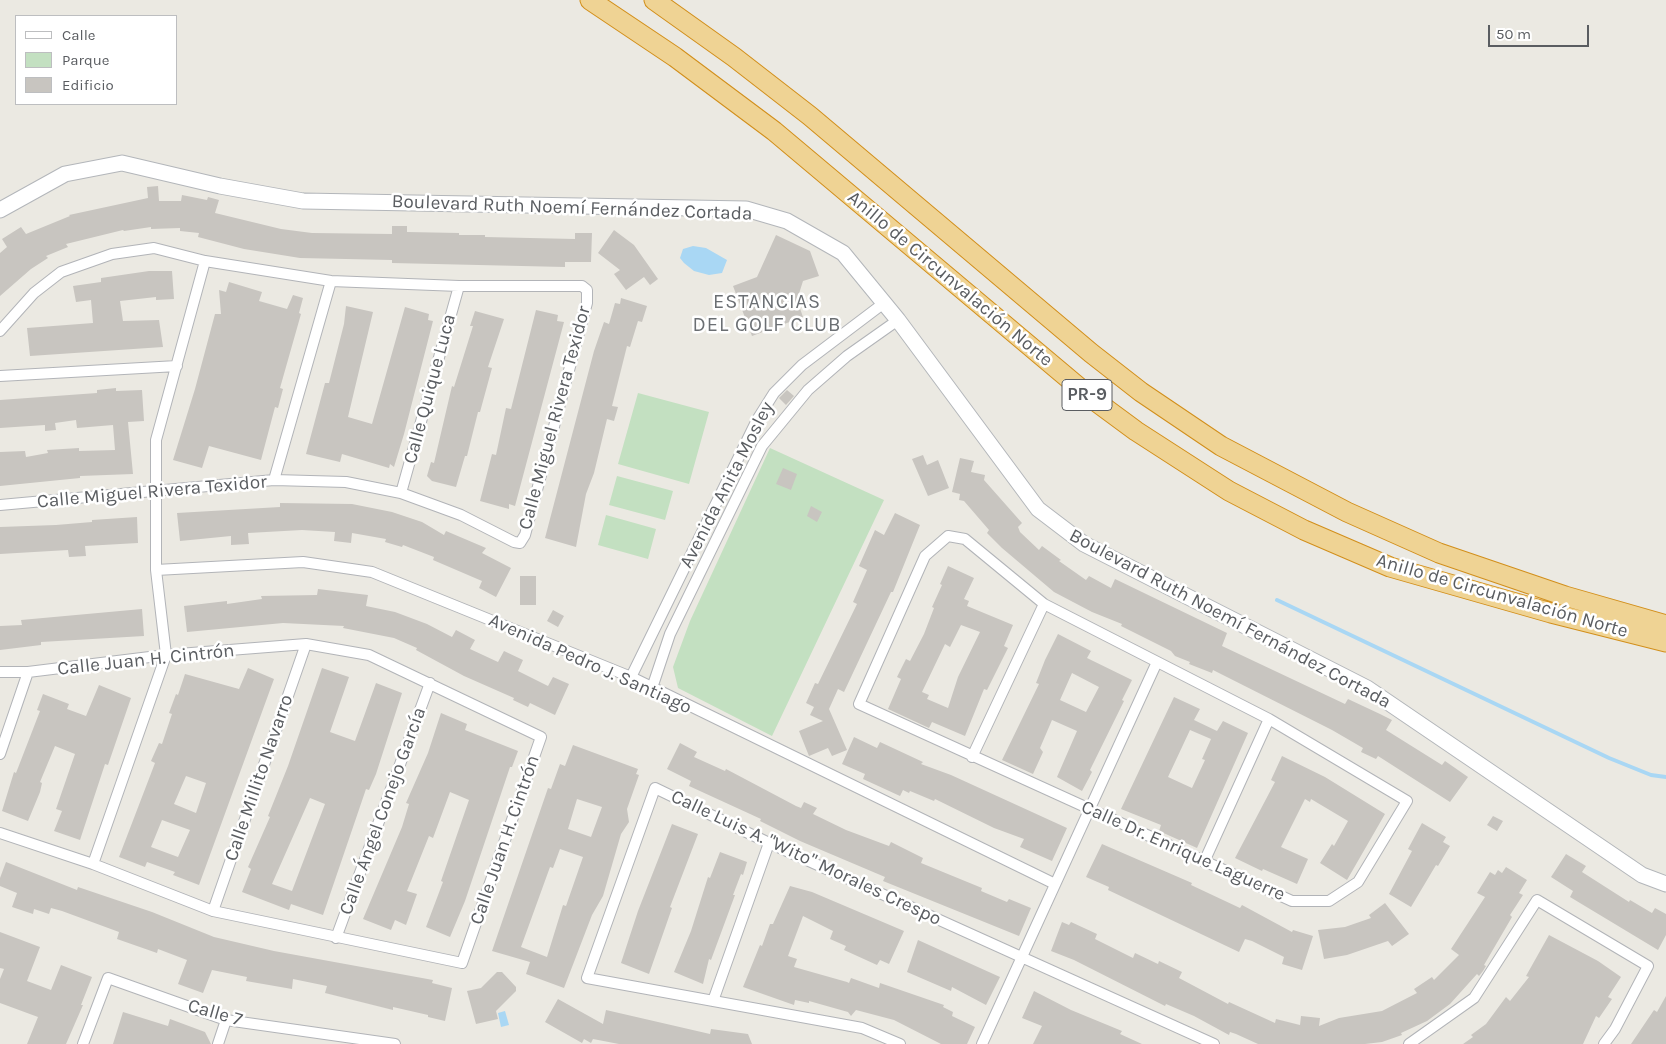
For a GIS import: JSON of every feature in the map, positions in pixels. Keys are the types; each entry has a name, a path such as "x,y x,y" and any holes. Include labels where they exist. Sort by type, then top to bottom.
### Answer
{"highway":[{"name":"Anillo de Circunvalación Norte","path":"590,0 675,57 774,130 1094,400 1136,431 1229,491 1304,530 1390,567 1506,601 1666,642"},
{"name":"Anillo de Circunvalación Norte","path":"654,0 734,57 810,116 1105,364 1141,392 1222,446 1347,512 1439,554 1565,596 1666,625"}],"street":[{"name":"Boulevard Ruth Noemí Fernández Cortada","path":"0,210 65,174 122,162 220,186 303,202 746,209 787,221 843,253 898,320 1038,509 1084,544 1366,688 1642,875 1666,884"},
{"name":"Calle Miguel Rivera Texidor","path":"0,331 34,293 61,272 112,254 154,248 205,261 331,282 459,286 582,286 587,290 587,303 525,535 520,543 514,542 461,515 401,493 346,482 274,480 0,505"},
{"path":"93,864 166,656 156,570 154,492 156,440 205,261"},
{"path":"274,480 331,282"},
{"name":"Calle Quique Luca","path":"401,493 459,286"},
{"name":"Avenida Anita Mosley","path":"631,677 757,420 774,393 802,365 884,303"},
{"name":"Avenida Anita Mosley","path":"652,688 670,634 762,446 808,390 847,356 898,320"},
{"path":"0,376 177,366"},
{"name":"Calle Dr. Enrique Laguerre","path":"948,536 965,540 1044,604 1157,662 1269,719 1407,801 1358,882 1328,901 1292,901 859,704 925,556 948,536"},
{"name":"Avenida Pedro J. Santiago","path":"156,570 303,562 372,572 631,677 1055,884"},
{"path":"972,757 1044,604"},
{"name":"Calle Juan H. Cintrón","path":"0,672 28,672 166,656 306,644 369,654 541,737 462,963 213,911 93,864 0,833"},
{"name":"Calle Millito Navarro","path":"213,911 306,644"},
{"path":"982,1044 1157,662"},
{"path":"0,754 28,672"},
{"name":"Calle Ángel Conejo García","path":"336,938 430,683"},
{"path":"1204,862 1269,719"},
{"name":"Calle Luis A. \"Wito\" Morales Crespo","path":"900,1044 862,1028 587,978 655,788 769,844 1214,1044"},
{"path":"713,1001 769,844"},
{"path":"1408,1044 1474,998 1537,900 1648,966 1615,1029 1604,1044"},
{"name":"Calle 7","path":"84,1044 108,978 226,1020 395,1044"},
{"path":"218,1044 226,1020"}],"green space":[{"path":"638,393 709,412 689,484 618,464"},
{"path":"770,448 884,500 772,736 678,688 673,667 690,621"},
{"path":"617,476 673,491 665,520 609,505"},
{"path":"606,515 656,529 648,559 598,545"}],"water":[{"path":"693,246 706,248 727,260 722,273 709,275 694,271 684,263 680,258 683,249"},
{"path":"505,1011 509,1025 501,1027 498,1013"}],"building":[{"path":"158,186 159,201 181,201 182,195 207,200 208,197 219,200 215,213 281,229 312,233 392,234 392,226 407,226 407,232 459,233 459,235 485,235 485,237 575,239 575,233 592,233 591,262 565,262 565,267 392,263 392,260 300,258 244,249 198,237 199,233 180,231 180,228 151,229 151,227 123,230 66,244 68,247 46,256 48,258 31,269 0,296 0,253 7,247 2,239 21,227 26,234 69,215 148,198 147,187"},
{"path":"614,230 634,245 658,279 650,285 644,277 626,290 614,274 620,270 598,253"},
{"path":"776,235 810,251 819,276 803,281 797,300 803,317 752,336 733,286 757,277"},
{"path":"149,271 172,271 174,299 156,300 156,297 120,301 123,321 159,320 163,347 30,356 27,328 93,323 91,300 76,302 73,286 101,282 101,278"},
{"path":"229,282 262,292 259,301 287,309 293,295 303,298 299,313 301,314 280,388 283,389 278,408 275,407 261,460 209,446 202,468 173,460 195,389 215,314 221,314 219,290 226,292"},
{"path":"621,298 647,306 642,322 638,321 630,347 627,346 612,406 618,407 614,421 607,419 594,473 586,494 576,547 545,538 594,351 604,322 609,324 615,303 620,304"},
{"path":"346,306 373,312 348,417 372,424 405,307 429,314 428,320 433,321 394,467 390,464 389,468 342,454 340,462 306,454 325,383 329,383 344,324"},
{"path":"536,310 558,315 557,321 564,322 515,506 509,504 509,509 480,501 492,454 496,455 506,408 511,409"},
{"path":"475,311 504,319 488,367 492,368 480,412 478,412 467,456 465,456 456,487 432,481 427,476 431,462 434,463 452,386 454,387 473,326 470,326"},
{"path":"116,388 116,391 142,390 144,421 128,422 133,474 80,476 80,478 0,486 0,452 25,451 26,457 48,453 47,450 79,448 79,451 115,450 113,425 77,428 76,420 55,423 56,430 45,431 45,425 0,428 0,400 97,393 97,390"},
{"path":"787,390 794,396 786,405 779,398"},
{"path":"923,455 927,465 938,460 949,488 928,496 912,459"},
{"path":"960,458 974,461 971,472 985,475 984,480 1022,523 1018,527 1020,532 1039,550 1042,546 1086,580 1089,576 1111,588 1115,579 1227,633 1222,646 1345,704 1348,699 1392,720 1386,730 1442,765 1445,761 1468,777 1450,802 1378,756 1376,759 1361,752 1363,748 1332,730 1213,670 1212,673 1189,664 1190,662 1175,656 1171,651 1121,626 1122,624 1092,612 1054,592 1002,548 987,533 989,530 964,501 959,500 960,494 952,492"},
{"path":"783,468 797,474 791,490 776,484"},
{"path":"280,503 352,504 392,512 422,522 444,535 446,531 486,548 482,553 511,568 496,597 479,588 482,581 433,560 434,557 403,545 402,547 385,542 386,539 352,533 351,543 334,541 335,532 302,530 248,533 249,544 231,545 231,536 180,541 177,513 280,507"},
{"path":"811,506 822,512 817,522 807,516"},
{"path":"895,513 920,525 893,592 891,592 844,692 838,689 829,709 847,750 832,756 828,748 809,756 799,731 823,721 810,715 814,707 806,703 815,683 818,684 857,604 853,602 867,570 859,566 875,530 884,535"},
{"path":"137,517 138,543 85,546 86,556 69,557 68,550 0,554 0,527 56,525"},
{"path":"948,566 974,578 964,599 969,601 967,606 1013,625 1004,646 1008,648 987,690 984,689 965,736 932,722 929,728 888,709 901,679 897,677 906,659 910,661 924,634 934,608 932,607 942,585 940,584","holes":["961,625 980,632 958,677 948,708 927,699 929,695 922,692 945,644 950,647"]},
{"path":"520,576 536,576 536,605 520,605"},
{"path":"318,589 368,595 366,606 395,612 427,624 452,637 456,630 475,640 470,649 498,662 504,651 523,660 518,671 548,686 553,677 569,684 555,715 530,703 528,707 513,700 514,698 464,676 416,650 417,648 394,638 343,628 344,626 283,623 187,632 184,606 227,601 227,604 262,599 261,596 317,595"},
{"path":"142,609 144,636 41,642 41,645 0,650 0,626 22,625 21,620"},
{"path":"553,610 564,616 558,627 547,621"},
{"path":"1058,634 1091,651 1087,658 1132,680 1082,791 1057,777 1077,731 1052,720 1040,748 1043,752 1033,774 1002,760 1039,684 1036,683","holes":["1072,673 1099,687 1086,712 1060,700"]},
{"path":"248,668 274,679 199,885 173,875 175,872 147,862 145,867 119,857 155,763 151,761 159,743 162,744 172,714 169,713 185,674 239,689","holes":["186,776 206,783 196,813 174,804","162,820 190,830 178,857 151,847"]},
{"path":"322,668 349,677 330,732 355,741 376,683 402,693 376,774 369,790 366,789 323,915 291,904 289,910 242,892 251,869 248,867 270,817 268,816 288,766","holes":["310,798 325,804 292,891 272,884"]},
{"path":"99,685 131,698 108,765 105,764 80,840 54,831 62,811 56,809 75,754 55,746 40,782 42,783 40,792 28,821 2,811 14,772 16,773 40,711 37,710 43,694 69,704 67,709 86,716"},
{"path":"1174,697 1200,709 1194,720 1217,731 1223,721 1248,733 1197,848 1159,831 1161,825 1121,809","holes":["1190,730 1211,739 1202,759 1205,760 1192,788 1168,777"]},
{"path":"441,713 467,724 465,730 518,751 512,767 510,767 465,901 450,937 426,927 443,882 441,881 469,800 450,792 433,838 429,836 407,891 417,894 406,925 395,920 391,930 363,919 402,827 409,804 406,803 428,753"},
{"path":"854,737 877,748 880,742 923,762 921,764 951,775 1067,828 1052,861 1020,847 1024,839 994,828 935,799 934,801 903,790 900,796 863,779 865,774 842,764"},
{"path":"680,743 697,752 694,757 725,771 726,769 796,806 801,808 804,802 817,808 813,814 846,830 889,846 891,842 923,858 921,863 982,888 981,891 1007,902 1009,899 1031,908 1019,936 883,881 885,877 800,841 760,821 761,819 689,786 691,781 667,769"},
{"path":"573,745 638,769 636,774 639,775 627,809 629,822 621,834 603,896 592,915 564,988 526,974 530,962 492,951 548,788 551,789 560,764 565,766","holes":["577,799 602,807 591,837 568,829","560,849 583,857 566,906 563,905 547,957 521,947 550,867 553,868"]},
{"path":"1282,756 1325,777 1385,814 1347,880 1320,863 1332,844 1334,846 1348,821 1311,799 1310,802 1305,799 1281,847 1308,859 1297,884 1263,869 1262,871 1235,858 1275,782 1271,780"},
{"path":"1493,816 1503,821 1497,831 1487,825"},
{"path":"1422,823 1446,837 1443,842 1450,846 1438,866 1436,865 1411,907 1389,894 1412,851 1408,849"},
{"path":"672,824 698,834 670,907 672,908 649,974 621,963 638,911"},
{"path":"1102,844 1192,883 1191,885 1240,908 1242,905 1292,932 1293,930 1313,936 1302,970 1282,964 1284,957 1245,939 1239,952 1108,890 1109,887 1086,877"},
{"path":"720,852 747,862 733,895 735,895 711,960 709,959 703,984 674,972 691,931 708,877 710,878"},
{"path":"1566,854 1586,866 1582,872 1629,902 1630,900 1652,913 1655,908 1666,914 1666,935 1658,950 1570,897 1573,891 1551,877"},
{"path":"6,862 77,890 78,887 152,912 214,937 274,951 433,980 432,983 452,988 445,1021 428,1017 428,1015 393,1007 393,1010 325,993 327,986 293,979 292,989 246,981 247,977 212,970 203,993 178,984 187,960 158,949 157,953 117,939 119,932 62,911 51,908 49,914 34,909 33,914 12,907 17,893 0,886 0,878"},
{"path":"1506,867 1527,880 1519,893 1523,895 1510,915 1512,917 1484,965 1486,966 1483,971 1479,976 1477,974 1450,1004 1427,1021 1401,1033 1402,1035 1382,1042 1365,1044 1258,1044 1230,1032 1229,1035 1194,1016 1166,1004 1165,1006 1074,960 1051,951 1062,922 1069,925 1071,922 1097,934 1095,939 1133,958 1135,953 1158,964 1159,961 1182,972 1179,978 1228,1004 1229,1002 1275,1023 1276,1019 1300,1025 1301,1016 1320,1018 1319,1026 1339,1018 1382,1011 1417,993 1414,989 1432,977 1434,980 1459,955 1451,949 1485,897 1477,893 1490,872 1495,875 1498,870 1502,873"},
{"path":"790,886 812,892 904,931 889,964 880,960 877,965 844,950 846,946 830,939 833,931 803,916 788,956 797,959 794,967 849,983 851,978 879,988 880,983 944,1005 943,1007 953,1012 952,1016 975,1027 967,1044 941,1044 894,1020 856,1010 851,1016 848,1012 809,1001 809,1003 795,1000 794,1005 743,987 760,945 762,946 770,924 773,924"},
{"path":"1385,903 1409,934 1392,946 1388,941 1347,955 1324,959 1318,930 1345,927 1371,918 1369,915"},
{"path":"0,932 40,947 27,981 51,990 61,965 92,977 81,1005 83,1005 66,1044 27,1044 38,1017 0,1003 0,979 4,969 0,968"},
{"path":"1549,935 1598,961 1621,977 1608,997 1612,999 1599,1018 1596,1016 1583,1044 1463,1044 1473,1037 1471,1035 1486,1024 1506,997 1510,1001 1529,977 1526,976"},
{"path":"918,940 1000,977 986,1005 952,987 951,991 907,972"},
{"path":"497,972 502,972 516,987 516,991 496,1011 498,1019 476,1024 467,991 481,988"},
{"path":"1034,991 1071,1010 1122,1031 1120,1034 1142,1044 1033,1044 1042,1026 1022,1018"},
{"path":"1666,996 1666,1044 1631,1044 1654,1010 1657,1012"},
{"path":"558,999 603,1024 606,1010 710,1034 711,1029 748,1034 752,1044 619,1044 593,1039 591,1043 584,1039 582,1043 545,1022"},
{"path":"123,1012 168,1026 170,1019 205,1032 211,1044 113,1044"}],"waterway":[{"path":"1277,600 1609,758 1651,775 1666,777"}],"district":[{"name":"ESTANCIAS DEL GOLF CLUB","path":"767,314"}]}
